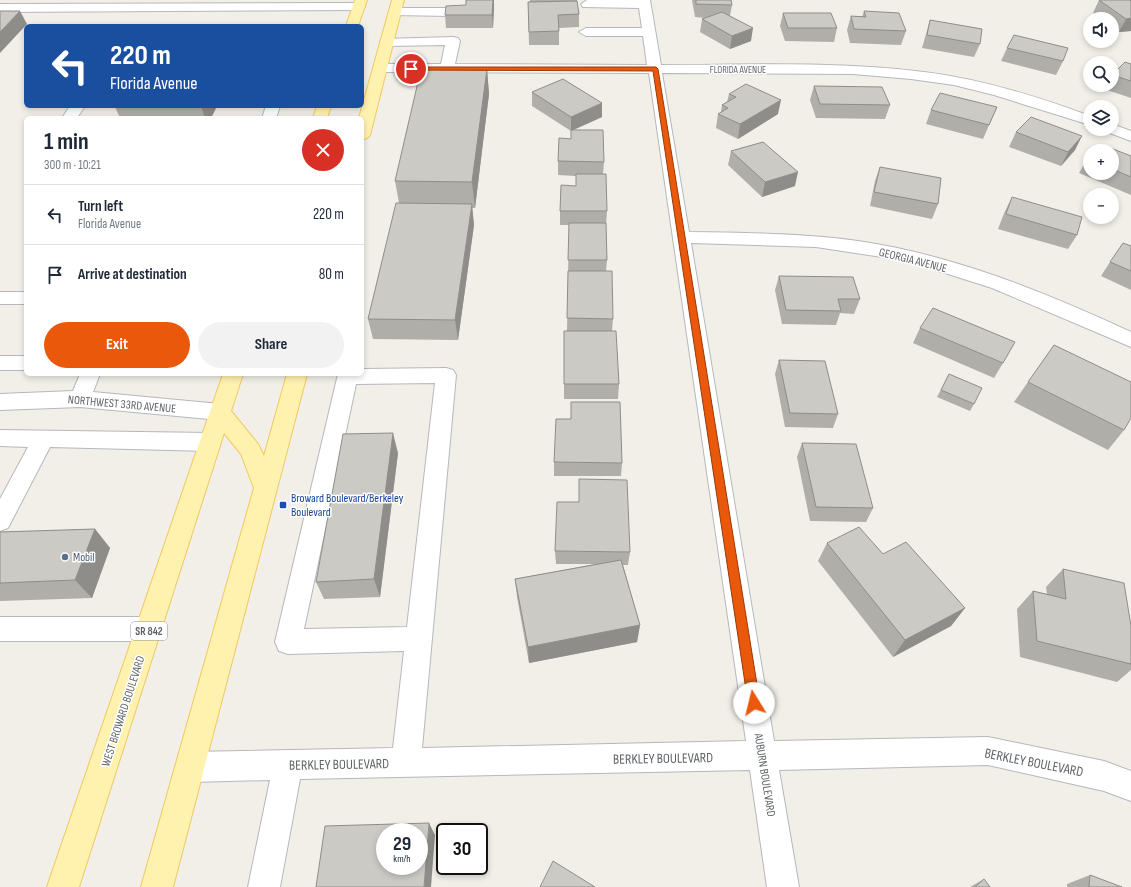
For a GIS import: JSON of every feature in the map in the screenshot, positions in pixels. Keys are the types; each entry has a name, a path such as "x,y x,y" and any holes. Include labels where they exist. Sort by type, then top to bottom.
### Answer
{"main road":[{"path":"353,24 360,3"},
{"path":"364,128 397,6"},
{"name":"WEST BROWARD BOULEVARD","path":"63,887 232,376"},
{"path":"157,887 296,376"},
{"path":"220,412 250,450 266,488"}],"street":[{"path":"586,4 644,2"},
{"name":"AUBURN BOULEVARD","path":"644,2 648,32 656,69 782,887"},
{"path":"0,8 180,4 360,3"},
{"path":"397,6 432,12 452,12"},
{"path":"427,41 432,12"},
{"path":"586,32 648,32"},
{"path":"387,42 453,41 448,69"},
{"name":"FLORIDA AVENUE","path":"380,68 853,70 902,73 967,83 1044,104 1083,118"},
{"path":"1119,132 1131,136"},
{"name":"GEORGIA AVENUE","path":"682,237 783,239 861,247 921,261 990,280 1090,321 1131,340"},
{"path":"0,298 24,298"},
{"path":"0,363 24,363"},
{"path":"80,398 89,376"},
{"path":"406,763 446,376 347,377 288,642 418,639"},
{"name":"NORTHWEST 33RD AVENUE","path":"0,402 80,398 220,412"},
{"path":"0,438 210,442"},
{"path":"0,521 44,438"},
{"path":"1,632 149,629"},
{"name":"BERKLEY BOULEVARD","path":"190,767 763,757 988,751 1104,776 1131,786"},
{"path":"264,887 288,765"}],"building":[{"path":"466,0 493,0 492,15 445,15 446,6 466,5"},
{"path":"696,0 731,0 732,5 696,4"},
{"path":"1099,0 1131,1 1131,18 1126,19 1119,14 1119,12 1116,12"},
{"path":"577,1 579,14 558,15 559,31 529,32 528,2"},
{"path":"0,11 20,11 0,32"},
{"path":"864,11 899,13 906,31 854,29 851,16 866,17"},
{"path":"722,12 753,28 732,36 702,19"},
{"path":"783,13 831,13 837,28 788,28"},
{"path":"930,20 982,29 980,44 927,35"},
{"path":"1014,35 1068,48 1063,61 1007,48"},
{"path":"1125,62 1131,64 1131,81 1119,77 1119,68"},
{"path":"421,69 487,69 472,182 395,181"},
{"path":"563,79 602,103 571,117 532,92"},
{"path":"746,84 781,100 740,124 718,114 728,108 722,105 736,97 729,94"},
{"path":"814,86 882,87 890,105 820,104"},
{"path":"940,93 997,107 989,125 931,110"},
{"path":"1031,117 1082,136 1068,152 1016,132"},
{"path":"571,130 603,130 604,162 558,161 559,138 571,139"},
{"path":"763,142 798,172 765,182 731,151"},
{"path":"1119,151 1131,156 1131,177 1119,172"},
{"path":"880,167 941,178 938,204 874,192"},
{"path":"576,174 606,174 607,211 560,211 561,185 576,186"},
{"path":"1012,197 1082,217 1077,235 1006,214"},
{"path":"396,203 472,204 455,320 368,319"},
{"path":"569,223 606,223 607,260 568,260"},
{"path":"1123,243 1131,246 1131,271 1110,262"},
{"path":"568,271 612,271 613,319 567,318"},
{"path":"779,276 853,277 860,299 838,299 841,311 786,310"},
{"path":"933,308 1015,342 1003,363 920,328"},
{"path":"564,331 616,331 619,384 564,384"},
{"path":"1054,345 1131,382 1131,418 1124,430 1028,382"},
{"path":"779,360 825,361 838,414 790,413"},
{"path":"949,374 982,388 974,404 941,390"},
{"path":"571,402 620,402 622,463 554,462 556,419 571,419"},
{"path":"393,433 374,579 316,582 343,434"},
{"path":"802,443 856,444 873,508 816,507"},
{"path":"579,479 627,480 630,552 555,551 557,502 579,502"},
{"path":"859,527 883,554 906,542 965,608 905,640 827,543"},
{"path":"95,529 75,580 0,583 0,532"},
{"path":"621,560 640,625 528,647 515,579"},
{"path":"1063,569 1124,583 1131,626 1131,664 1037,641 1033,591 1066,599"},
{"path":"376,825 376,875 425,875 424,887 316,887 325,826"},
{"path":"553,861 595,887 540,887"},
{"path":"1090,875 1122,887 1089,887"},
{"path":"984,879 990,887 975,887"}],"place":[{"name":"Broward Boulevard/Berkeley Boulevard","path":"283,505"},
{"name":"Mobil","path":"65,557"}],"route":[{"path":"411,69 656,69 754,703"}]}
